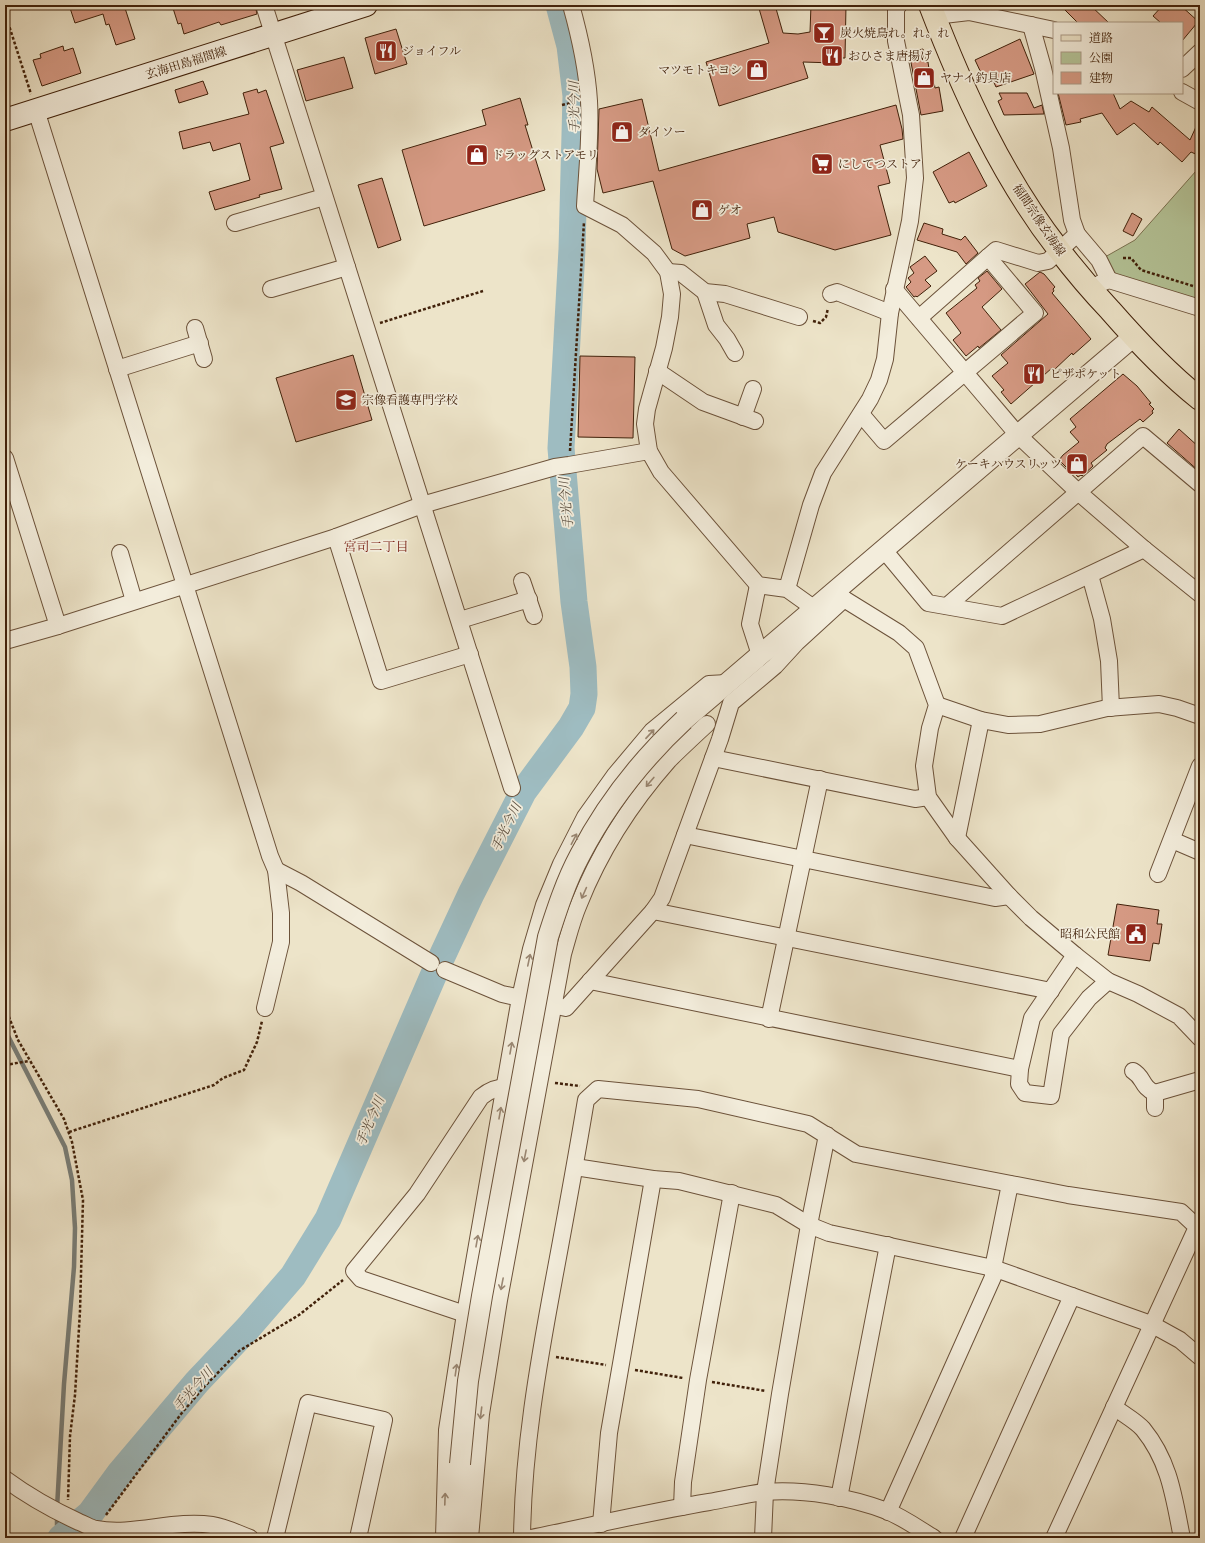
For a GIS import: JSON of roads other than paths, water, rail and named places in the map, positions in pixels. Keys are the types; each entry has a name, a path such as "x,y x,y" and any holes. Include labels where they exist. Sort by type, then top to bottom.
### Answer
{"main road":[{"name":"玄海田島福間線","path":"5,120 366,5"},
{"name":"福間宗像玄海線","path":"932,11 964,90 982,127 1005,169 1058,250 1099,284 1133,337 1174,377 1200,399"}],"street":[{"path":"264,5 512,788"},
{"path":"571,5 584,58 589,101 590,120 585,206 622,225 654,254 668,272 672,294 670,317 664,348 647,409 645,424 649,451 661,472 758,585 787,589 815,609"},
{"path":"787,589 811,505 823,473 861,414 880,380 894,289 910,221 915,178 911,115 896,42 896,8 899,5"},
{"path":"932,11 969,12 1053,30"},
{"path":"1031,25 1043,68 1061,148 1072,220 1077,234 1099,260 1099,284 1200,308"},
{"path":"1183,68 1200,52"},
{"path":"1183,93 1200,102"},
{"path":"36,110 267,848 276,870 281,913 281,942 265,1008"},
{"path":"235,223 324,197"},
{"path":"919,318 996,250 1038,264 1048,261 1058,250 1077,234"},
{"path":"861,414 884,441 1035,313 988,258"},
{"path":"271,289 347,267"},
{"path":"668,272 680,273 705,292 725,294 799,317"},
{"path":"894,289 1018,435 1078,492 1144,549 1200,594"},
{"path":"705,292 716,325 727,338 735,353"},
{"path":"831,294 837,292 890,313"},
{"path":"195,328 204,359"},
{"path":"276,870 301,883 438,966 502,994 566,1008 653,911 662,898 720,739 731,703 775,666 840,595 884,550 1133,337"},
{"path":"118,369 200,344"},
{"path":"657,371 703,402 749,419 752,389"},
{"path":"947,606 1143,436 1200,484"},
{"path":"5,641 58,626 336,537 422,505 562,466 649,451"},
{"path":"5,458 58,626"},
{"path":"336,537 381,681 470,654"},
{"path":"884,550 928,603 1002,616 1144,549"},
{"path":"120,553 134,601"},
{"path":"1090,575 1102,619 1109,661 1111,708"},
{"path":"522,581 534,616"},
{"path":"758,585 750,624 760,655"},
{"path":"470,1538 481,1414 499,1300 563,954 578,905 601,856 623,819 647,786 670,759 695,718 727,683 760,655 815,609 840,595"},
{"path":"840,595 899,633 916,648 937,706 930,728 924,766 928,797 957,838 1009,896 1075,955 1108,981 1138,994 1179,1016 1200,1038"},
{"path":"460,620 529,599"},
{"path":"444,1538 447,1430 465,1314 520,998 531,949 544,905 561,864 585,817 615,774 652,731 709,684 727,683"},
{"path":"937,706 981,720 1008,725 1040,724 1111,708 1159,704 1177,708 1200,716"},
{"path":"695,718 720,739"},
{"path":"456,1538 457,1501 468,1381 482,1296 548,937 562,896 580,855 610,805 632,773 660,742 695,718"},
{"path":"957,838 981,720"},
{"path":"713,758 916,799 928,797"},
{"path":"1158,874 1200,766"},
{"path":"769,1019 820,779"},
{"path":"685,835 995,898 1009,896"},
{"path":"1172,840 1200,852"},
{"path":"653,911 1050,991"},
{"path":"1075,955 1032,1018 1020,1069 1019,1084 1025,1093 1051,1096 1061,1034 1089,998 1108,981"},
{"path":"590,981 769,1019 1020,1069"},
{"path":"1134,1071 1137,1073 1155,1100 1200,1080"},
{"path":"465,1314 361,1279 354,1271 417,1194 481,1097 490,1090 505,1086 538,1086"},
{"path":"522,1538 522,1495 531,1413 586,1100 598,1089 698,1099 808,1124 856,1154 1068,1195 1181,1212 1197,1227 1151,1324 1059,1536"},
{"path":"763,1538 765,1492 780,1394 809,1225 827,1135"},
{"path":"575,1167 653,1179 679,1181 732,1193 776,1204 809,1225 829,1233 993,1268 1151,1324 1180,1340 1200,1357"},
{"path":"600,1524 609,1432 653,1179"},
{"path":"888,1512 993,1277 993,1268 1010,1184"},
{"path":"682,1506 698,1380 732,1193"},
{"path":"839,1498 888,1245"},
{"path":"963,1538 1072,1296"},
{"path":"276,1538 308,1403 384,1420 358,1538"},
{"path":"1114,1407 1142,1428 1159,1453 1169,1475 1182,1538"},
{"path":"5,1479 22,1491 83,1526 114,1530 194,1524 212,1532 228,1529 250,1538"},
{"path":"531,1538 682,1506 765,1492 802,1493 839,1498 888,1512 906,1520 934,1538"}],"waterway":[{"name":"手光今川","path":"61,1538 90,1514 120,1473 197,1382 248,1328 293,1276 328,1219 437,967 471,894 523,792 571,727 582,708 584,694 583,667 574,602 561,448 572,249 576,96 570,46 559,5"},
{"path":"5,1030 65,1147 72,1180 75,1228 74,1267 64,1384 57,1508"},
{"path":"57,1515 57,1525 60,1538"}],"place":[{"name":"炭火焼鳥れ。れ。れ","path":"824,33"},
{"name":"ジョイフル","path":"386,51"},
{"name":"おひさま唐揚げ","path":"832,56"},
{"name":"マツモトキヨシ","path":"757,70"},
{"name":"ヤナイ釣具店","path":"924,78"},
{"name":"ダイソー","path":"622,132"},
{"name":"ドラッグストアモリ","path":"477,155"},
{"name":"にしてつストア","path":"822,164"},
{"name":"ゲオ","path":"702,210"},
{"name":"ピザポケット","path":"1034,374"},
{"name":"宗像看護専門学校","path":"346,400"},
{"name":"ケーキハウスリッツ","path":"1077,464"},
{"name":"昭和公民館","path":"1136,934"}],"district":[{"name":"宮司二丁目","path":"376,546"}]}
